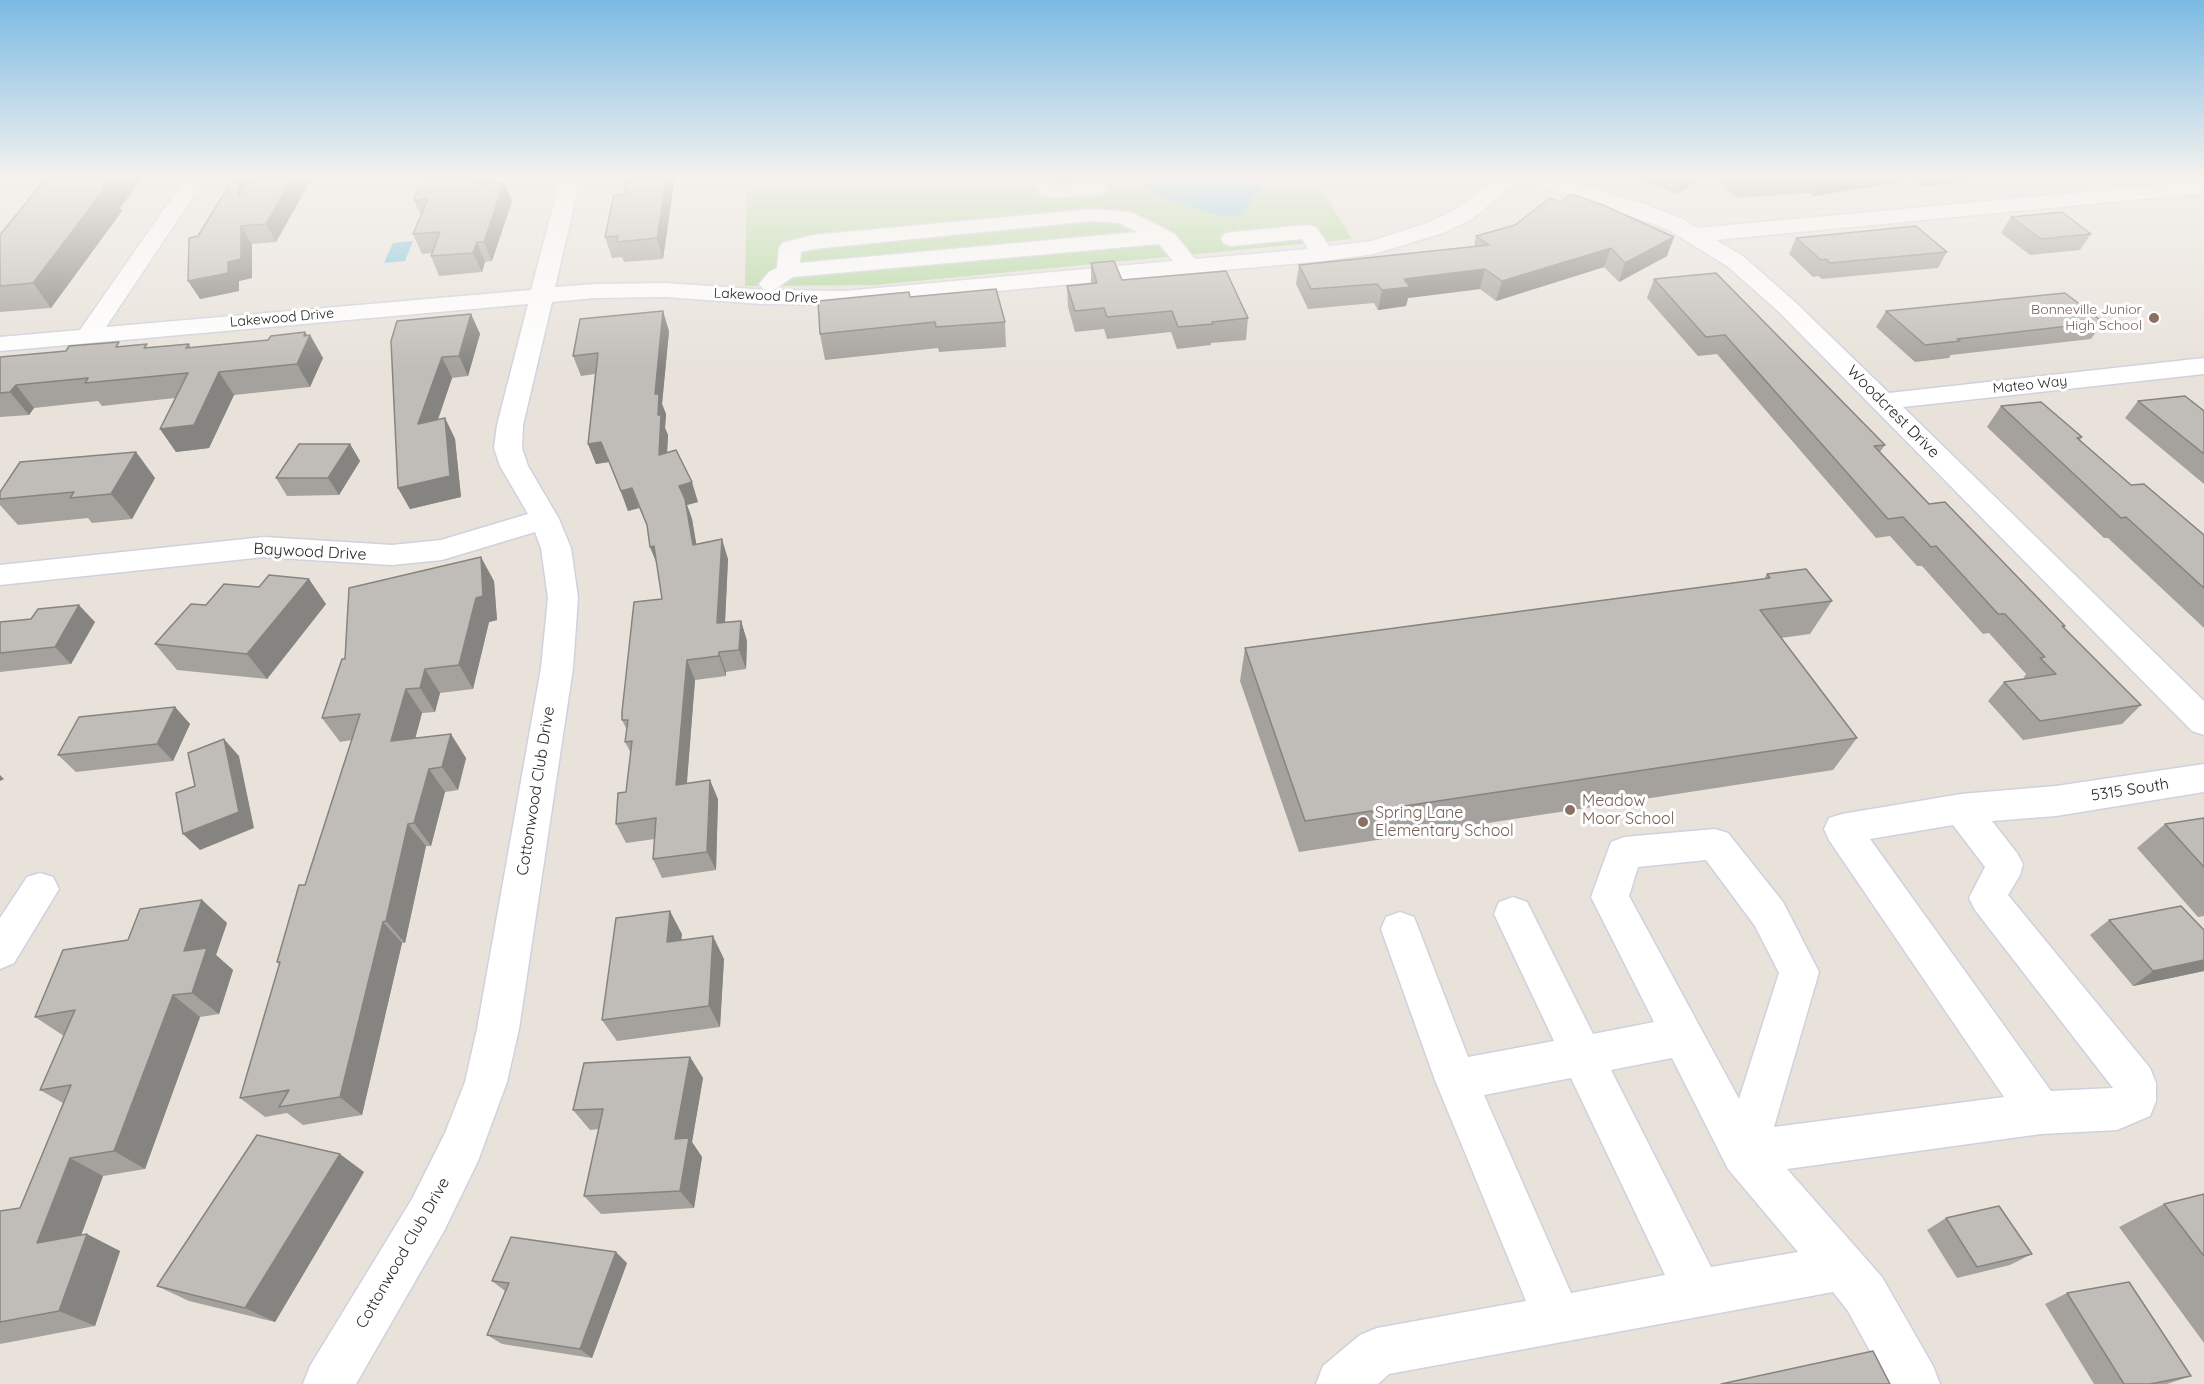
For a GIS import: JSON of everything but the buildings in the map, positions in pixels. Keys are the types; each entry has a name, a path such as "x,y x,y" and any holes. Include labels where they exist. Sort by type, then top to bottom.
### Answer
{"street":[{"path":"88,336 153,241"},
{"name":"Cottonwood Club Drive","path":"327,1384 428,1215 462,1145 486,1082 498,1029 561,631 563,598 556,548 545,519 514,466 508,448 510,424 556,241"},
{"path":"788,271 790,248 828,241"},
{"path":"761,297 777,277 788,271 1107,241"},
{"path":"1167,241 1217,241"},
{"path":"1168,241 1189,266"},
{"path":"1314,241 1323,254"},
{"name":"Lakewood Drive","path":"0,344 543,295 643,290 817,299 873,296 1323,254 1374,247 1395,241"},
{"name":"Woodcrest Drive","path":"1704,241 1735,261 1761,283 2204,722"},
{"name":"Mateo Way","path":"1882,402 2204,366"},
{"path":"2177,368 2204,389"},
{"name":"Baywood Drive","path":"0,574 264,547 392,555 442,550 545,519"},
{"name":"5315 South","path":"2042,1113 1842,829 1961,809 2056,801 2204,778"},
{"path":"1744,1153 2042,1113 2117,1109 2135,1101 2135,1083 1988,898 2001,875 2004,864 1961,809"},
{"path":"1744,1153 1799,972 1769,914 1715,844 1624,853 1610,897 1744,1153 1865,1294 1915,1384"},
{"path":"0,951 40,889"},
{"path":"1514,915 1699,1294"},
{"path":"1400,929 1456,1080 1557,1319"},
{"path":"1456,1080 1683,1036"},
{"path":"1341,1384 1377,1352 1842,1267"}],"green space":[{"path":"746,241 1336,241 875,285 745,286"}],"water":[{"path":"413,241 405,261 384,263 393,243"}],"place":[{"name":"Bonneville Junior High School","path":"2154,318"},
{"name":"Meadow Moor School","path":"1570,810"},
{"name":"Spring Lane Elementary School","path":"1363,822"}]}
